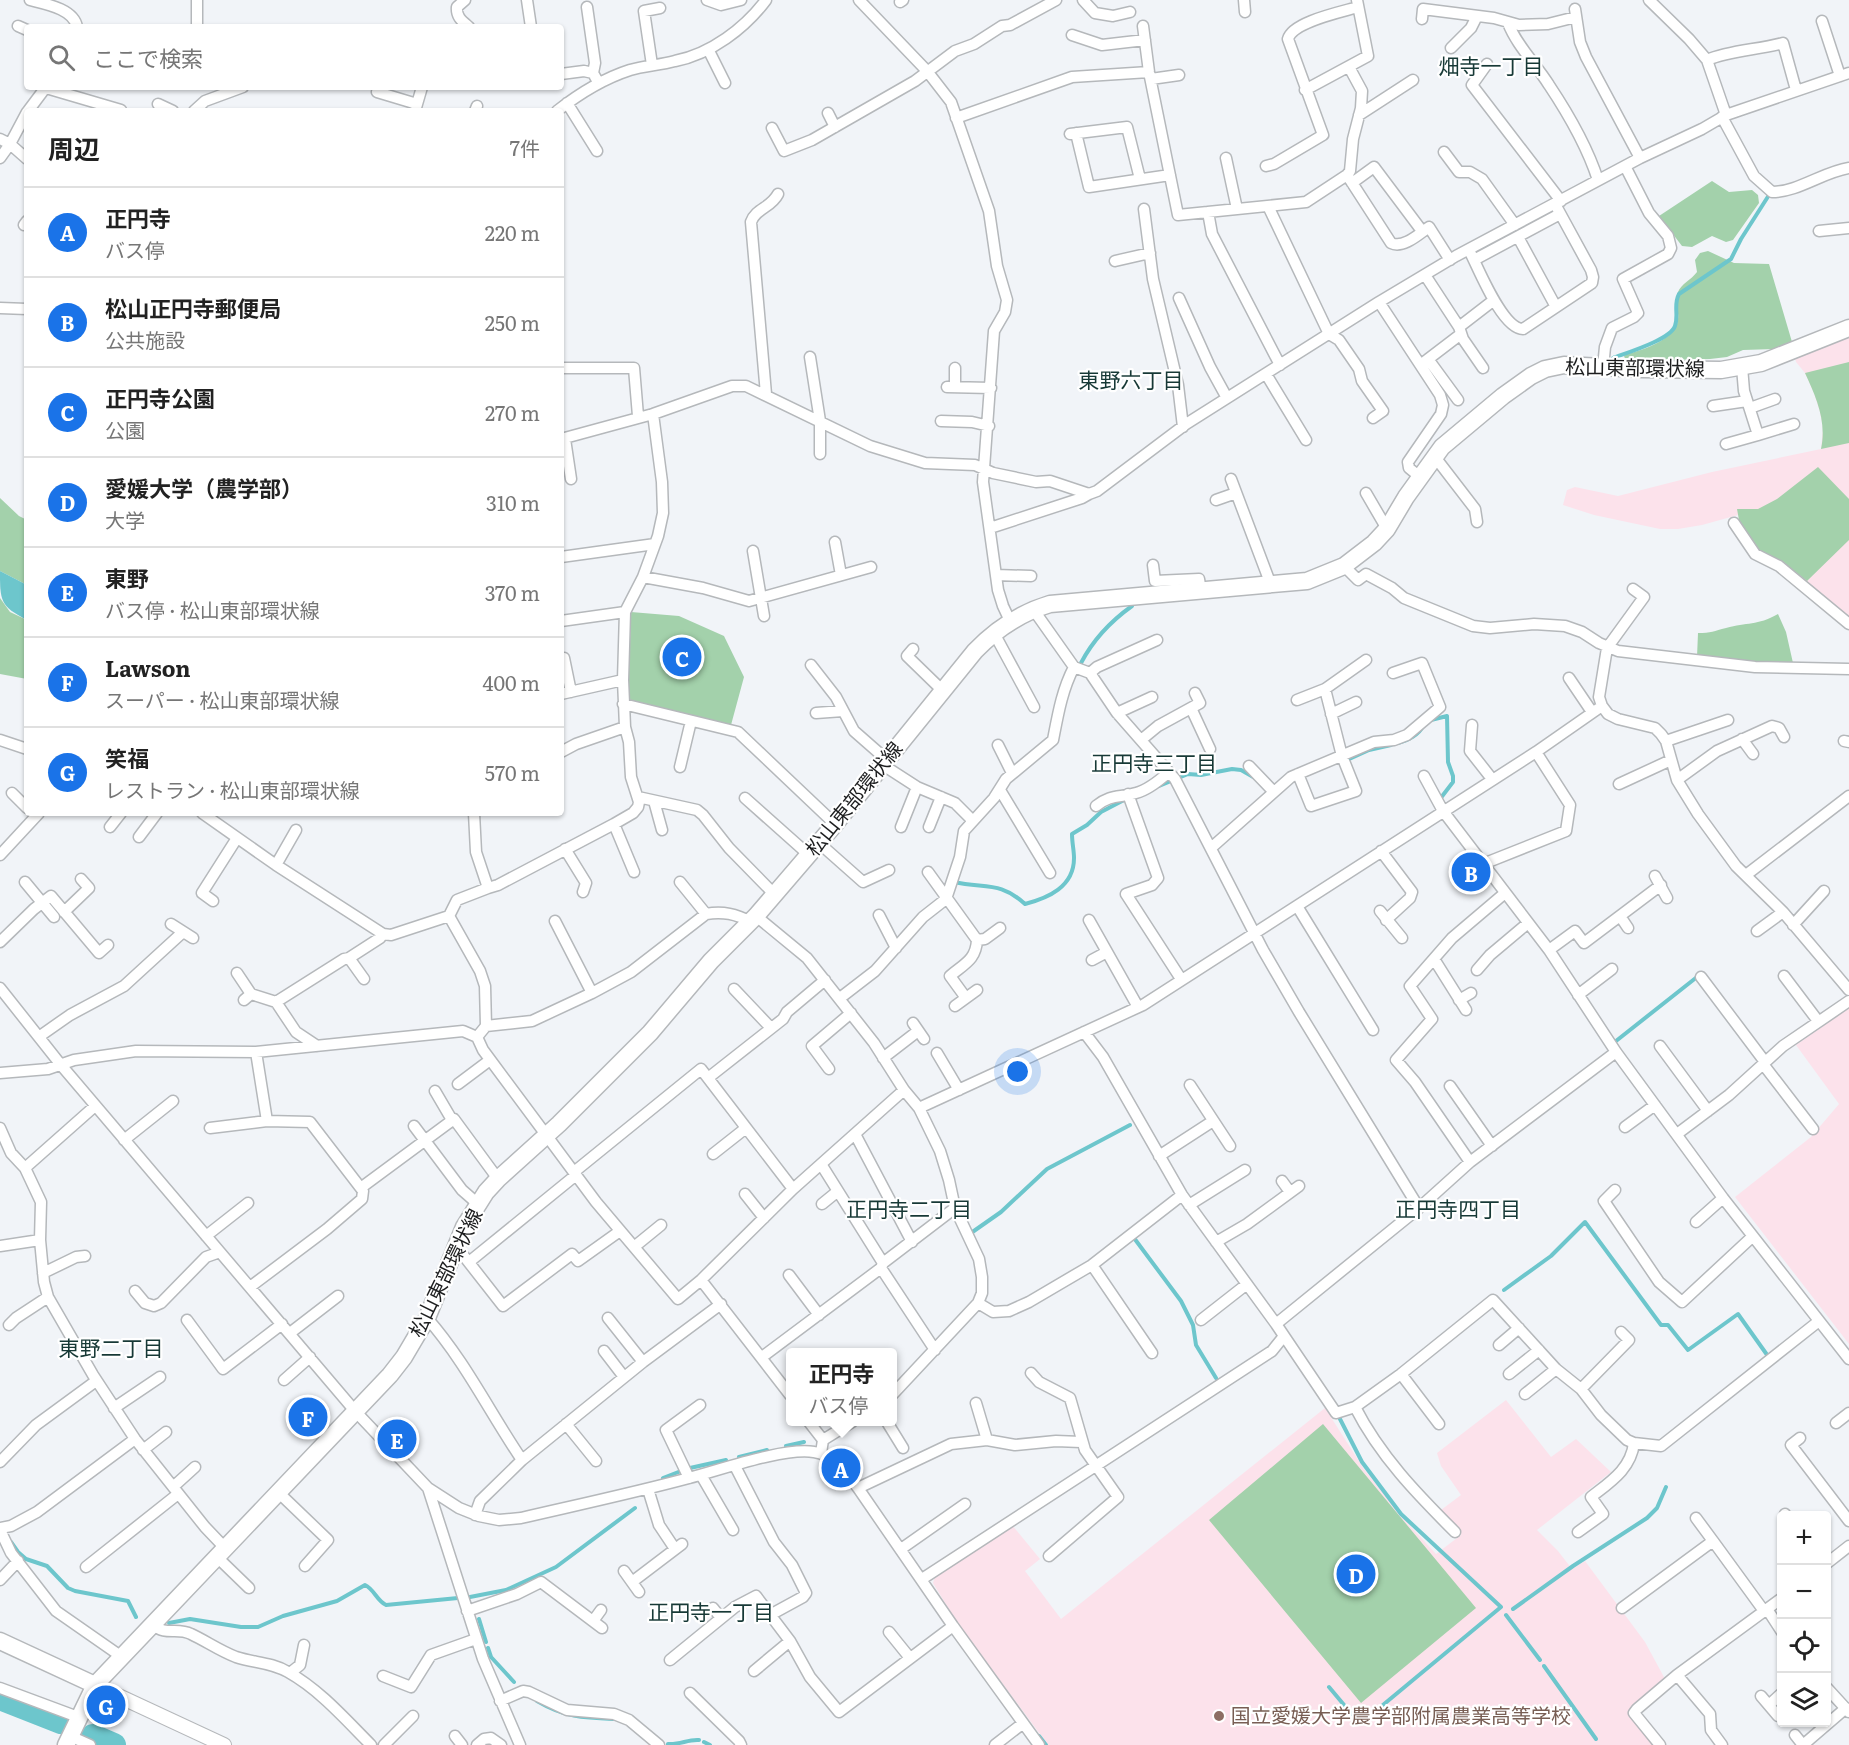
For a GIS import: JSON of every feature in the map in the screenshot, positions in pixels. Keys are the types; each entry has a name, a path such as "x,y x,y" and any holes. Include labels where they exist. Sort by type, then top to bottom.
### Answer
{"main road":[{"name":"松山東部環状線","path":"68,1740 94,1685 356,1411 404,1357 428,1318 456,1246 478,1204 498,1179 546,1136 650,1033 711,962 754,919 835,824 975,651 994,633 1010,621 1033,609 1050,604 1307,581 1344,566 1374,543 1387,529 1442,447 1459,431 1531,376 1545,369 1564,365 1721,370 1761,363 1849,328"},
{"path":"0,1641 94,1685"}],"street":[{"path":"30,0 71,15 76,24"},
{"path":"197,0 197,24"},
{"path":"465,0 457,7 456,13 465,24"},
{"path":"527,0 531,24"},
{"path":"707,0 721,5 741,0"},
{"path":"561,108 595,77 676,61 708,49 737,30 766,0"},
{"path":"859,0 927,71 951,102 989,211 997,266 1006,300 1005,312 994,331 983,483 996,575 1003,606 1010,621"},
{"path":"772,128 784,152 812,140 890,95 955,51 974,45 1002,26 1010,25 1039,4 1056,0"},
{"path":"1083,0 1095,14 1113,16 1130,12"},
{"path":"1244,0 1245,12"},
{"path":"1649,0 1707,60 1724,116 1754,176 1772,192 1784,192 1822,175 1849,168"},
{"path":"1266,166 1274,164 1323,135 1305,90 1288,39 1289,34 1311,21 1357,4 1368,56 1305,90"},
{"path":"587,7 596,63 595,77"},
{"path":"652,65 644,11 660,8"},
{"path":"1422,19 1423,9 1494,18 1508,23 1536,25 1575,13 1580,42 1586,57 1640,158"},
{"path":"1451,48 1471,27 1477,16"},
{"path":"1474,260 1518,237 1598,180 1640,158 1724,116 1844,74 1822,21"},
{"path":"1508,23 1512,34 1549,84 1569,117 1587,149 1598,180"},
{"path":"1143,26 1150,75 1178,216 1306,202 1374,167 1422,231"},
{"path":"1072,35 1102,45 1145,40"},
{"path":"1707,60 1720,55 1759,50 1783,43 1796,90"},
{"path":"708,49 725,83"},
{"path":"1095,75 1096,63"},
{"path":"1469,249 1494,300 1510,324 1517,329 1523,329 1592,283 1593,277 1559,206 1472,85 1487,64"},
{"path":"1349,67 1362,91 1353,139 1349,179 1391,243 1396,246 1403,244 1429,227 1450,260"},
{"path":"564,74 584,71 595,77"},
{"path":"956,118 1072,77 1179,75"},
{"path":"1359,115 1413,80"},
{"path":"883,84 890,95"},
{"path":"31,108 44,90"},
{"path":"54,90 103,108"},
{"path":"197,108 205,101 235,90"},
{"path":"377,92 416,107 421,90"},
{"path":"567,103 597,151"},
{"path":"158,104 167,108"},
{"path":"828,113 835,127"},
{"path":"0,158 5,142 24,117"},
{"path":"1140,179 1127,127 1073,133 1089,187 1170,175"},
{"path":"5,142 24,157"},
{"path":"1444,152 1459,172 1470,172 1482,179 1515,225"},
{"path":"1226,158 1237,209"},
{"path":"1603,367 1605,347 1612,328 1638,313 1623,279 1668,254 1671,248 1668,237 1648,213 1625,166"},
{"path":"766,394 752,222 757,212 774,202 778,194"},
{"path":"1268,206 1329,334 1339,340 1359,369 1362,381 1383,411 1373,418"},
{"path":"990,528 1097,491 1183,427 1379,302 1469,249 1515,225 1559,206"},
{"path":"1144,210 1153,279 1178,385 1183,427"},
{"path":"1208,212 1212,234 1280,365"},
{"path":"1819,231 1849,228"},
{"path":"1518,237 1556,307"},
{"path":"1114,261 1150,253"},
{"path":"1425,275 1484,368"},
{"path":"1179,298 1210,368 1227,398"},
{"path":"1424,362 1494,300"},
{"path":"1379,302 1424,362 1458,400"},
{"path":"0,308 24,309"},
{"path":"810,357 820,422 820,454"},
{"path":"1420,477 1409,468 1408,462 1437,420 1443,405 1424,362"},
{"path":"1742,367 1744,391 1758,435"},
{"path":"564,368 634,368 638,416"},
{"path":"955,368 951,387 991,388"},
{"path":"1266,374 1306,440"},
{"path":"564,439 638,416 653,414 732,386 746,386 891,454 925,463 975,465 993,473 1036,482 1050,481 1089,494"},
{"path":"1713,406 1748,404 1775,399"},
{"path":"206,816 382,934 391,934 449,916 457,900 498,885 633,813 638,807 638,797 631,777 623,704 625,612 643,577 663,513 662,482 653,414"},
{"path":"941,421 988,426"},
{"path":"1726,444 1794,424"},
{"path":"564,444 571,478"},
{"path":"1435,457 1475,509 1477,522"},
{"path":"1231,479 1271,585"},
{"path":"1216,500 1236,493"},
{"path":"1366,493 1387,529"},
{"path":"1734,523 1755,554 1779,566 1849,624"},
{"path":"834,542 841,575"},
{"path":"564,557 655,544"},
{"path":"753,551 764,616"},
{"path":"1153,566 1155,581 1199,579 1201,591"},
{"path":"1344,566 1358,580 1366,574 1392,588 1404,598 1473,626 1490,628 1534,624 1565,626 1582,632 1607,648 1654,656 1755,667 1849,669"},
{"path":"643,577 703,588 748,601 871,567"},
{"path":"996,575 1031,576"},
{"path":"919,1108 1138,1007 1536,752 1597,709 1607,648 1644,597 1634,589"},
{"path":"1033,609 1074,667 1090,673 1117,713 1175,779 1256,932 1263,950 1419,1208"},
{"path":"564,621 625,612"},
{"path":"994,633 1034,707"},
{"path":"1090,673 1097,667 1157,640"},
{"path":"913,649 907,656 943,691"},
{"path":"564,658 566,693 623,680"},
{"path":"1297,700 1325,689 1366,660"},
{"path":"1211,848 1291,777 1374,742 1394,740 1407,735 1440,707 1422,663 1393,673"},
{"path":"811,665 837,697 854,731 885,762 916,787 955,803 972,820"},
{"path":"840,998 875,971 923,917 946,898 960,857 962,837 972,820 994,798 1012,774 1053,740 1056,716 1068,678 1074,667"},
{"path":"1569,678 1597,709 1618,719 1655,728 1666,741 1677,780 1698,814 1736,866 1783,912 1849,990"},
{"path":"1298,774 1311,806 1356,791 1342,756 1325,689"},
{"path":"1141,740 1158,726 1200,703 1195,693"},
{"path":"1117,713 1152,697"},
{"path":"1331,714 1356,702"},
{"path":"623,704 738,732 835,824"},
{"path":"1191,708 1210,749"},
{"path":"816,713 843,711"},
{"path":"1666,741 1728,720"},
{"path":"680,767 691,721"},
{"path":"1472,725 1470,751 1492,779"},
{"path":"1677,780 1702,760 1772,726 1779,728 1784,737"},
{"path":"564,750 576,744 625,728"},
{"path":"1742,739 1753,754"},
{"path":"0,740 24,748"},
{"path":"998,745 1012,774"},
{"path":"1484,864 1566,831 1570,805 1536,752"},
{"path":"1619,784 1671,760"},
{"path":"1249,766 1274,792"},
{"path":"1096,806 1107,798 1138,793 1155,784 1169,772"},
{"path":"1424,776 1443,811 1549,950 1616,1052 1752,1237 1849,1359"},
{"path":"901,827 916,787"},
{"path":"1000,790 1048,868 1035,871"},
{"path":"12,793 24,805"},
{"path":"1128,794 1158,878 1152,885 1126,894 1181,979"},
{"path":"1746,875 1849,796"},
{"path":"638,797 697,810 729,848 775,895"},
{"path":"929,827 941,797"},
{"path":"745,798 863,882 890,870"},
{"path":"654,801 662,830"},
{"path":"0,855 33,816"},
{"path":"110,827 119,816"},
{"path":"138,837 155,816"},
{"path":"474,816 476,852 488,888"},
{"path":"614,824 634,872"},
{"path":"276,865 296,830"},
{"path":"213,901 202,893 237,838"},
{"path":"565,849 586,884 583,892"},
{"path":"1381,851 1412,892 1410,898 1383,916 1402,938"},
{"path":"928,872 977,940 973,957 950,976 966,998"},
{"path":"59,914 89,888 81,879"},
{"path":"1549,950 1575,931 1584,943 1620,916 1658,881 1667,898"},
{"path":"25,882 42,903"},
{"path":"680,882 706,914"},
{"path":"1793,925 1824,891"},
{"path":"1470,1162 1415,1082 1396,1060 1432,1019 1410,986 1452,938 1505,893"},
{"path":"0,942 51,896 59,914 99,953 108,945"},
{"path":"1297,906 1373,1029"},
{"path":"486,1026 532,1021 591,993 631,972 706,914 718,912 754,919 807,958 840,998 919,1108 940,1151 955,1208 979,1259 982,1293 978,1303 897,1390"},
{"path":"1757,931 1783,912"},
{"path":"879,915 896,948"},
{"path":"449,916 480,971 485,986 486,1026 477,1037"},
{"path":"1620,916 1628,928"},
{"path":"1089,920 1138,1007"},
{"path":"555,921 591,993"},
{"path":"1477,970 1490,955 1528,923"},
{"path":"171,924 194,938"},
{"path":"977,940 985,939 999,928"},
{"path":"40,1036 70,1015 124,986 183,932"},
{"path":"237,973 247,997 276,1002 349,958 380,938 382,934"},
{"path":"1092,960 1107,952"},
{"path":"349,958 364,979"},
{"path":"1434,959 1466,1011"},
{"path":"1578,994 1612,969"},
{"path":"1784,976 1818,1021"},
{"path":"1701,977 1813,1129"},
{"path":"708,1078 783,1018 825,980"},
{"path":"0,988 95,1106 309,1357 428,1488 459,1508 475,1515 499,1520 521,1518 648,1489 792,1452 821,1453 836,1461 858,1488 1022,1724 1039,1745"},
{"path":"734,989 771,1028"},
{"path":"955,1006 977,990"},
{"path":"1459,1000 1471,993"},
{"path":"1677,1134 1729,1095 1783,1046 1849,1001"},
{"path":"276,1002 296,1032 316,1046"},
{"path":"829,1069 813,1057 812,1046 851,1013"},
{"path":"0,1074 48,1069 74,1060 136,1051 256,1052 463,1031 477,1037 490,1060 575,1174 678,1299 701,1280 793,1189 904,1090"},
{"path":"883,1058 919,1031"},
{"path":"1084,1032 1103,1057 1182,1195 1276,1324 1336,1413 1355,1407 1401,1374 1493,1300 1556,1369 1581,1389 1601,1414 1627,1440 1661,1446 1819,1321"},
{"path":"1660,1046 1708,1111"},
{"path":"256,1052 267,1122"},
{"path":"1276,1324 1419,1208 1470,1162 1616,1052"},
{"path":"937,1053 959,1090"},
{"path":"458,1084 490,1060"},
{"path":"468,1262 701,1069 793,1189"},
{"path":"1190,1085 1230,1146"},
{"path":"1450,1086 1492,1146"},
{"path":"435,1091 452,1120 454,1119 498,1179"},
{"path":"124,1140 173,1101"},
{"path":"1625,1127 1655,1105"},
{"path":"25,1168 95,1106"},
{"path":"362,1187 452,1120"},
{"path":"1159,1156 1213,1120"},
{"path":"210,1128 267,1122 310,1122 362,1187 364,1196 362,1199 327,1229 250,1287"},
{"path":"414,1126 462,1190 478,1204"},
{"path":"0,1128 11,1153 25,1168 41,1202 40,1240 48,1297 96,1381 135,1440 205,1527 249,1588"},
{"path":"713,1154 746,1128"},
{"path":"855,1134 912,1242"},
{"path":"0,1159 11,1153"},
{"path":"821,1164 935,1350"},
{"path":"1190,1205 1245,1170"},
{"path":"1216,1242 1247,1224 1294,1189 1282,1181"},
{"path":"1615,1190 1604,1201 1659,1282 1682,1302 1752,1237"},
{"path":"822,1204 838,1191"},
{"path":"745,1194 764,1218"},
{"path":"978,1303 993,1312 1009,1311 1029,1302 1092,1265 1182,1195"},
{"path":"1696,1222 1723,1198"},
{"path":"206,1236 248,1203"},
{"path":"762,1357 955,1208"},
{"path":"634,1248 661,1225"},
{"path":"456,1246 503,1306 572,1254 578,1261 620,1231"},
{"path":"0,1246 40,1240"},
{"path":"135,1291 145,1303 154,1306 161,1303 206,1257 220,1252"},
{"path":"43,1273 68,1260 85,1256"},
{"path":"1092,1265 1152,1353"},
{"path":"789,1275 819,1315"},
{"path":"701,1280 786,1390"},
{"path":"1201,1320 1247,1284"},
{"path":"290,1334 338,1296"},
{"path":"9,1326 16,1318 48,1297"},
{"path":"475,1515 480,1501 522,1460 643,1362 721,1304"},
{"path":"428,1318 458,1356 522,1460"},
{"path":"608,1318 643,1362"},
{"path":"187,1320 222,1369 282,1324"},
{"path":"1499,1345 1519,1328"},
{"path":"1581,1389 1629,1340 1621,1332"},
{"path":"922,1579 1272,1351 1284,1336"},
{"path":"1509,1374 1539,1350"},
{"path":"604,1351 624,1377"},
{"path":"284,1380 309,1357"},
{"path":"1525,1394 1556,1369"},
{"path":"1031,1373 1039,1382 1070,1398 1081,1442 1118,1497 1049,1556"},
{"path":"1401,1374 1439,1424"},
{"path":"114,1408 159,1377"},
{"path":"0,1462 36,1425 96,1381"},
{"path":"976,1403 987,1440"},
{"path":"689,1478 666,1430 700,1405"},
{"path":"1355,1407 1373,1439 1397,1472 1455,1532"},
{"path":"1836,1423 1849,1413"},
{"path":"566,1424 596,1461"},
{"path":"812,1426 823,1440 821,1453"},
{"path":"823,1440 846,1426"},
{"path":"889,1426 903,1448"},
{"path":"143,1450 166,1432"},
{"path":"1800,1438 1791,1445 1849,1521"},
{"path":"122,1657 56,1611 6,1544 0,1529 38,1512 135,1440"},
{"path":"858,1488 951,1443 987,1440 1015,1445 1056,1441 1081,1442"},
{"path":"1578,1532 1603,1514 1591,1497 1624,1471 1634,1450 1634,1443"},
{"path":"735,1466 774,1542 792,1565 806,1593 803,1598 770,1615"},
{"path":"87,1567 175,1491 195,1467"},
{"path":"701,1475 733,1530"},
{"path":"428,1488 476,1639 517,1744"},
{"path":"632,1582 678,1547 658,1525 648,1489"},
{"path":"278,1492 328,1540 304,1566"},
{"path":"901,1549 965,1504"},
{"path":"1696,1518 1777,1625"},
{"path":"1622,1608 1713,1541"},
{"path":"1831,1561 1849,1546"},
{"path":"0,1580 18,1561"},
{"path":"624,1571 639,1592"},
{"path":"467,1611 517,1594 541,1582 603,1628"},
{"path":"670,1660 735,1606 756,1596 790,1641 810,1677 839,1712 953,1626"},
{"path":"1660,1745 1634,1713 1677,1675 1777,1602"},
{"path":"713,1608 722,1618"},
{"path":"593,1621 601,1610"},
{"path":"153,1625 164,1632 184,1631 236,1657 265,1662 290,1673 315,1691 371,1745"},
{"path":"889,1632 910,1658"},
{"path":"383,1676 411,1687 431,1655 476,1639"},
{"path":"754,1671 790,1641"},
{"path":"672,1642 679,1652"},
{"path":"290,1673 300,1665 304,1645"},
{"path":"1677,1675 1710,1714 1711,1730 1722,1745"},
{"path":"94,1685 224,1745"},
{"path":"0,1688 78,1717"},
{"path":"500,1701 523,1691 530,1692 567,1710 614,1714 629,1720 659,1745"},
{"path":"1795,1735 1803,1745 1847,1710 1831,1692"},
{"path":"690,1693 739,1740 741,1745"},
{"path":"1761,1696 1777,1715"},
{"path":"1769,1705 1777,1698"},
{"path":"384,1745 412,1716"},
{"path":"995,1745 1022,1724"},
{"path":"477,1745 484,1739 491,1738 501,1745"},
{"path":"68,1740 90,1745"}],"shaded area":[{"path":"1849,337 1849,618 1782,561 1762,553 1739,520 1738,515 1702,525 1660,529 1594,515 1563,505 1567,490 1575,487 1618,496 1712,472 1821,449 1823,428 1820,412 1805,373 1796,362 1795,357"},
{"path":"1849,1008 1849,1344 1735,1197 1811,1137 1839,1104 1796,1045"},
{"path":"1506,1400 1551,1457 1576,1439 1611,1472 1537,1530 1572,1569 1585,1561 1645,1642 1665,1679 1635,1704 1629,1713 1655,1745 1048,1745 956,1621 933,1583 935,1577 1012,1525 1040,1559 1025,1571 1061,1619 1325,1408 1364,1469 1401,1516 1436,1554 1461,1535 1441,1510 1461,1495 1441,1466 1437,1453"}],"green space":[{"path":"1712,181 1729,192 1752,190 1758,195 1759,203 1733,240 1726,242 1712,236 1692,247 1682,246 1659,216"},
{"path":"1708,251 1734,263 1769,264 1792,342 1774,349 1743,350 1727,357 1710,359 1625,359 1624,356 1627,354 1642,350 1666,338 1672,332 1678,319 1678,292 1697,272 1695,260 1700,253"},
{"path":"1849,362 1849,443 1821,449 1823,429 1821,419 1805,373"},
{"path":"1818,467 1849,499 1849,540 1807,581 1781,561 1758,550 1739,520 1737,509 1758,509 1777,499"},
{"path":"0,498 24,518 24,583 0,571"},
{"path":"0,598 10,612 24,619 24,678 0,674"},
{"path":"631,612 679,616 724,636 744,677 731,725 628,700"},
{"path":"1778,614 1786,632 1793,663 1771,664 1697,657 1698,633 1758,622"},
{"path":"1323,1424 1476,1608 1361,1703 1209,1520"}],"water":[{"path":"0,571 24,583 24,618 11,611 3,601"}],"waterway":[{"path":"1613,358 1647,345 1671,331 1676,322 1676,302 1679,294 1731,259 1769,195"},
{"path":"1081,663 1103,632 1132,606"},
{"path":"1431,720 1447,716 1448,762 1453,782 1440,799"},
{"path":"1398,743 1412,737 1423,726"},
{"path":"1347,760 1369,750 1391,745"},
{"path":"1159,786 1188,774 1201,775 1232,769 1241,770 1255,778"},
{"path":"954,882 1000,889 1025,904 1051,894 1065,884 1070,877 1074,858 1072,834 1087,825 1101,812 1124,800"},
{"path":"1616,1041 1697,977"},
{"path":"971,1233 1001,1212 1047,1169 1130,1125"},
{"path":"1504,1290 1551,1256 1585,1222 1661,1325 1668,1325 1688,1350 1738,1314 1770,1359"},
{"path":"1134,1238 1181,1301 1193,1325 1196,1345 1216,1378"},
{"path":"1329,1687 1360,1724 1501,1607 1401,1514 1362,1462 1340,1419"},
{"path":"786,1446 804,1442"},
{"path":"739,1457 767,1450"},
{"path":"690,1468 726,1460"},
{"path":"663,1478 681,1471"},
{"path":"1513,1609 1573,1566 1647,1518 1657,1508 1666,1487"},
{"path":"470,1597 506,1590 556,1567 635,1508"},
{"path":"11,1542 26,1559 47,1566 68,1588 128,1601 136,1617"},
{"path":"169,1623 190,1619 241,1627 258,1627 283,1616 337,1601 365,1585 386,1605 458,1598"},
{"path":"1506,1615 1540,1660"},
{"path":"479,1619 486,1642"},
{"path":"488,1648 491,1657 514,1682"},
{"path":"1544,1666 1596,1739"},
{"path":"0,1698 61,1722"},
{"path":"537,1701 574,1716 613,1719"},
{"path":"93,1736 114,1745"},
{"path":"1039,1736 1046,1745"},
{"path":"668,1744 699,1740"},
{"path":"704,1742 710,1745"}],"place":[{"name":"正円寺公園","path":"682,657"},
{"name":"松山正円寺郵便局","path":"1471,872"},
{"name":"Lawson","path":"308,1417"},
{"name":"東野","path":"397,1439"},
{"name":"正円寺","path":"841,1468"},
{"name":"愛媛大学（農学部）","path":"1356,1574"},
{"name":"笑福","path":"106,1705"},
{"name":"国立愛媛大学農学部附属農業高等学校","path":"1219,1716"}],"district":[{"name":"畑寺一丁目","path":"1491,67"},
{"name":"東野六丁目","path":"1131,381"},
{"name":"正円寺三丁目","path":"1154,764"},
{"name":"正円寺二丁目","path":"909,1210"},
{"name":"正円寺四丁目","path":"1458,1210"},
{"name":"東野二丁目","path":"111,1349"},
{"name":"正円寺一丁目","path":"711,1613"}]}
